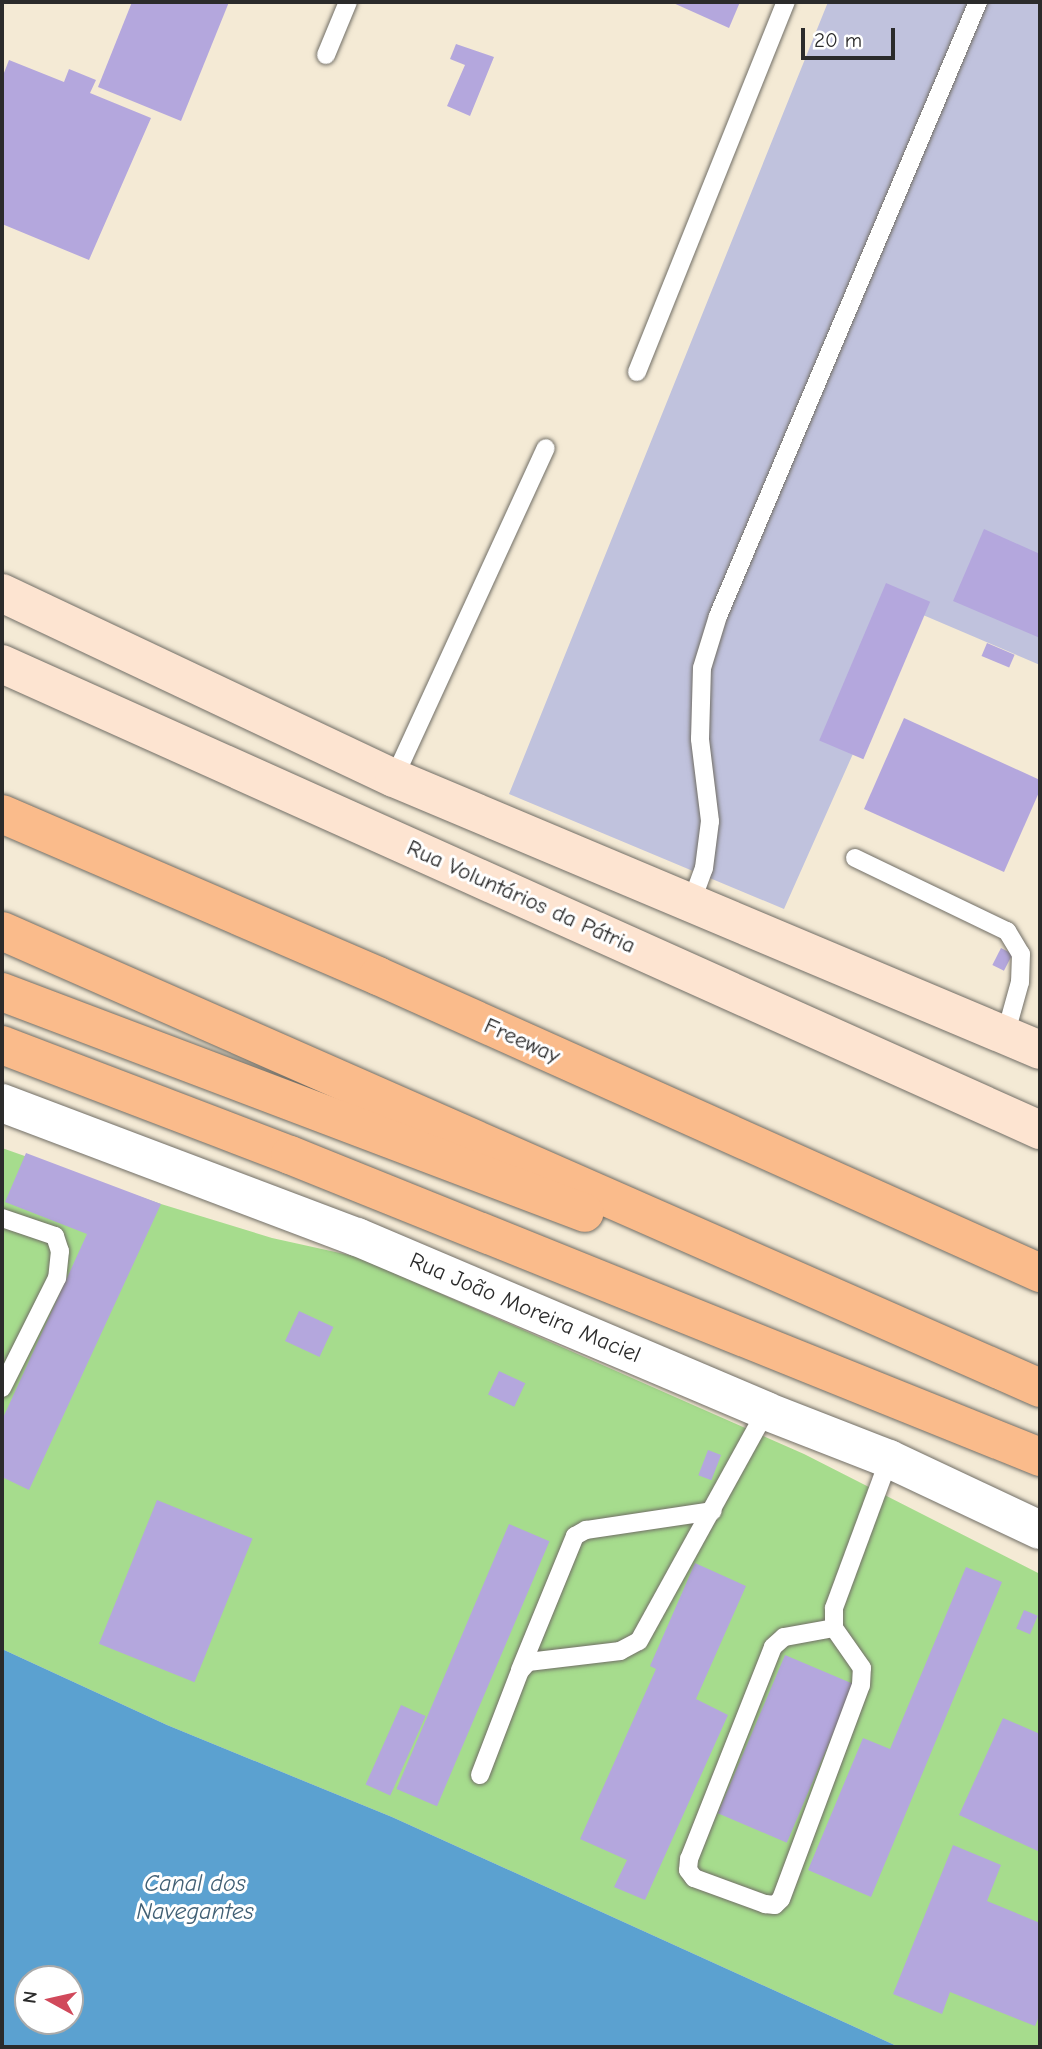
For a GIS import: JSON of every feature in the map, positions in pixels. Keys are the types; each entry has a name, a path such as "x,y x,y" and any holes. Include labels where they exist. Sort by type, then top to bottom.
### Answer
{"highway":[{"name":"Freeway","path":"2,814 378,976 1040,1273"},
{"path":"2,931 1040,1388"},
{"path":"2,992 611,1223 696,1235"},
{"path":"2,1045 290,1155 1040,1457"}],"main road":[{"path":"2,593 394,778 690,906 1040,1050"},
{"name":"Rua Voluntários da Pátria","path":"2,664 1040,1130"}],"street":[{"name":"Rua João Moreira Maciel","path":"2,1103 356,1237 766,1412 889,1459 1040,1530"}],"lane":[{"path":"326,55 348,2"},
{"path":"637,372 786,2"},
{"path":"690,906 704,868 710,821 700,739 702,668 714,629 978,2"},
{"path":"394,778 546,447"},
{"path":"855,858 1007,931 1021,954 1020,982 1006,1036"},
{"path":"2,1219 55,1236 60,1251 57,1278 9,1350 2,1388"},
{"path":"520,1671 528,1662 620,1651 639,1642 766,1412"},
{"path":"834,1628 784,1637 772,1647 689,1859 688,1870 694,1878 765,1904 775,1905 781,1899 861,1685 862,1668 834,1628 838,1595 889,1459"},
{"path":"480,1776 572,1541 580,1532 713,1511"}],"shaded area":[{"path":"828,2 1040,2 1040,665 916,612 784,909 509,794"}],"green space":[{"path":"2,1148 161,1204 272,1238 358,1257 804,1454 1040,1574 1040,2047 899,2047 392,1817 167,1725 2,1649"}],"water":[{"name":"Canal dos Navegantes","path":"2,1649 167,1725 392,1817 899,2047 2,2047"}],"building":[{"path":"132,2 229,2 181,121 98,87"},
{"path":"671,2 740,2 729,28"},
{"path":"456,44 494,57 470,116 447,106 465,65 450,59"},
{"path":"9,60 64,82 69,69 96,80 90,93 151,118 89,260 2,224 2,78"},
{"path":"984,529 1040,554 1040,638 953,601"},
{"path":"886,583 930,602 863,759 819,740"},
{"path":"987,643 1015,655 1009,668 982,656"},
{"path":"904,718 1040,780 1040,790 1004,872 864,809"},
{"path":"1001,948 1013,954 1004,971 992,965"},
{"path":"26,1153 161,1204 29,1490 2,1477 2,1420 87,1234 5,1202"},
{"path":"299,1311 333,1327 319,1357 285,1341"},
{"path":"499,1371 525,1383 514,1407 488,1395"},
{"path":"708,1450 721,1455 711,1480 698,1475"},
{"path":"157,1500 252,1539 194,1682 99,1644"},
{"path":"509,1524 550,1541 437,1806 396,1789"},
{"path":"695,1563 746,1586 696,1699 728,1715 645,1900 614,1887 627,1860 580,1839 656,1669 650,1666"},
{"path":"966,1567 1002,1582 871,1897 808,1870 863,1738 890,1749"},
{"path":"1024,1610 1038,1616 1030,1634 1016,1628"},
{"path":"785,1655 854,1684 787,1843 718,1813"},
{"path":"401,1705 426,1716 390,1795 366,1784"},
{"path":"1003,1718 1040,1734 1040,1852 959,1815"},
{"path":"953,1845 1001,1865 987,1901 1040,1923 1040,2014 1035,2026 950,1992 942,2014 893,1994"}]}
